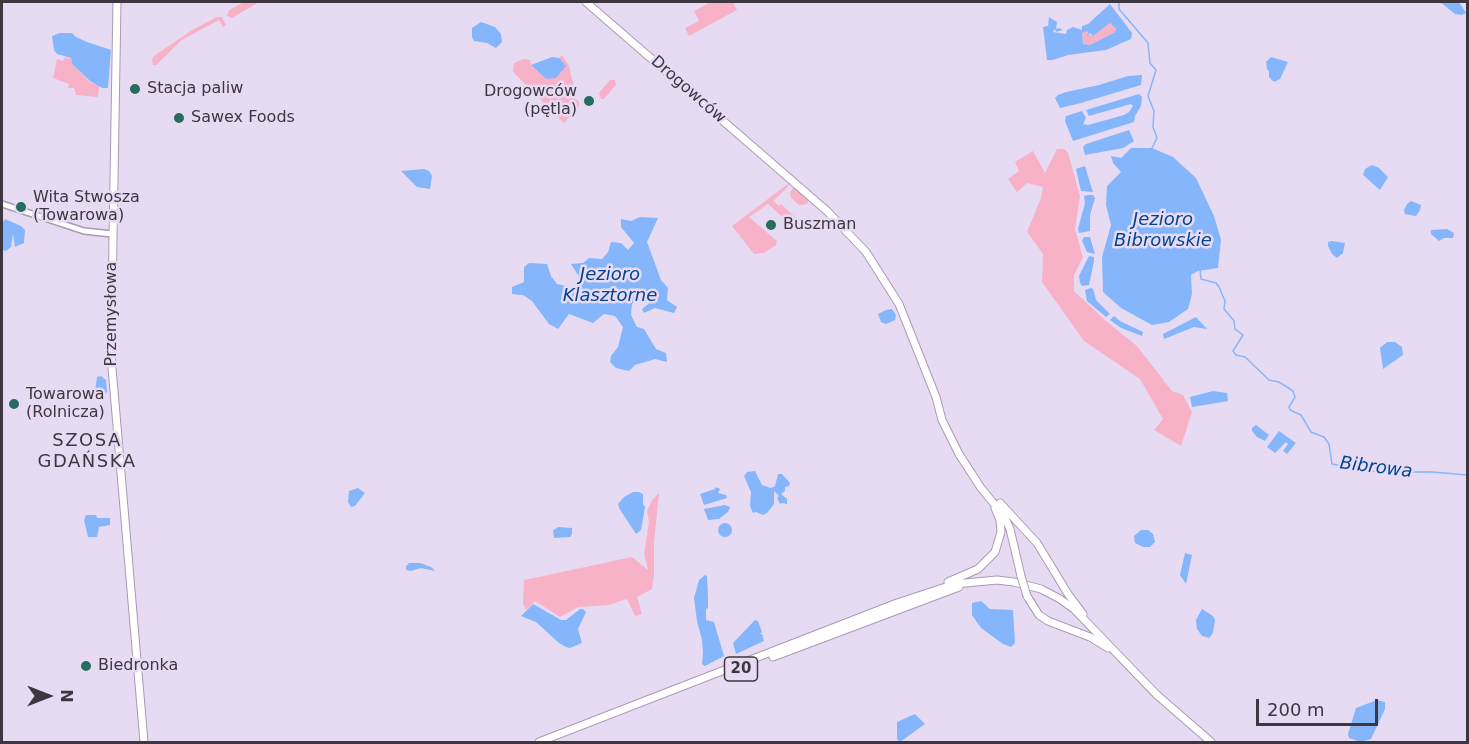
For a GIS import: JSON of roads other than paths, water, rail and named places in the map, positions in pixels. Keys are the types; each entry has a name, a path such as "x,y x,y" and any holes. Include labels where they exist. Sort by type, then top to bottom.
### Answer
{"main road":[{"name":"Przemysłowa","path":"117,2 111,356 146,742"},
{"name":"Drogowców","path":"586,2 841,223 881,273 907,321 938,402"},
{"path":"938,402 942,420 959,454 1007,522 1027,597 1039,615 1113,649"},
{"path":"938,402 970,466 987,489 1037,543 1068,594 1083,612 1084,618"},
{"path":"924,593 972,572 992,557 999,544 1001,527 992,500"},
{"name":"20","path":"539,742 924,593 955,584 997,580 1030,586 1060,599 1084,618 1177,713 1211,742"},
{"name":"20","path":"551,742 976,581"}],"street":[{"path":"2,204 84,231 112,234"}],"water":[{"path":"1440,2 1459,2 1466,13 1455,14"},
{"path":"1110,4 1132,33 1131,39 1106,50 1047,60 1043,27 1048,26 1049,17 1057,22 1056,29 1063,30 1056,32 1055,29 1053,32 1066,34 1067,30 1073,27 1082,30 1082,26 1088,24","holes":["1110,23 1116,29 1115,32 1090,45 1083,44 1082,33 1088,31 1087,36 1090,33 1093,36"]},
{"path":"481,22 495,27 501,34 502,42 496,48 487,43 474,41 472,28"},
{"path":"72,33 87,42 111,50 108,88 102,88 90,81 72,64 71,58 57,54 54,50 52,36"},
{"path":"552,57 559,58 566,66 556,78 546,79 531,65"},
{"path":"1271,57 1288,62 1280,79 1274,82 1269,77 1266,62"},
{"path":"1142,75 1141,85 1081,103 1060,108 1055,98 1066,92 1128,76"},
{"path":"1139,94 1142,97 1141,106 1134,122 1073,141 1065,121 1066,116 1082,111 1086,118 1083,124 1088,125 1124,115 1133,106 1131,104 1089,116 1086,110"},
{"path":"1129,130 1134,141 1123,148 1085,155 1083,147 1086,144"},
{"name":"Jezioro Bibrowskie","path":"1131,148 1152,148 1173,157 1196,178 1214,216 1221,240 1218,268 1198,271 1191,275 1192,294 1188,309 1169,322 1152,325 1121,308 1103,292 1102,257 1111,225 1106,205 1107,186 1121,172 1113,163 1111,156 1121,158"},
{"path":"1372,165 1388,177 1380,190 1363,175 1365,169"},
{"path":"1085,166 1093,192 1081,191 1076,169"},
{"path":"424,169 432,176 430,189 417,187 401,171"},
{"path":"1093,195 1095,198 1090,215 1090,231 1079,233 1085,203 1084,196"},
{"path":"1411,201 1421,205 1416,216 1405,214 1404,210"},
{"name":"Jezioro Klasztorne","path":"640,217 658,218 647,242 661,280 668,288 667,300 677,307 674,313 655,308 644,313 642,309 652,301 647,291 632,304 631,315 637,327 644,329 656,349 666,353 667,362 655,359 635,365 629,371 616,368 610,362 611,356 618,347 623,327 615,316 604,314 593,323 569,314 558,329 549,324 532,301 523,295 512,294 512,287 524,282 524,267 529,263 547,264 557,284 566,286 571,293 576,292 579,284 578,275 571,264 583,263 589,258 602,259 608,252 611,242 621,243 628,250 634,243 621,227 621,219 631,221"},
{"path":"5,219 25,230 24,243 15,247 13,234 11,247 6,251 2,250 2,223"},
{"path":"1447,229 1454,233 1453,238 1444,238 1439,241 1431,234 1431,230"},
{"path":"1084,237 1090,237 1095,254 1087,252 1082,241"},
{"path":"1328,242 1345,243 1343,253 1337,258 1328,246"},
{"path":"1089,256 1094,257 1094,261 1089,285 1082,286 1079,276"},
{"path":"1091,288 1096,300 1110,314 1106,317 1087,301 1085,290"},
{"path":"892,309 896,315 895,320 886,324 881,322 878,314"},
{"path":"1114,316 1143,332 1142,336 1121,328 1110,320"},
{"path":"1196,317 1207,329 1194,327 1164,339 1163,334"},
{"path":"1387,342 1395,342 1402,347 1403,355 1383,369 1380,348"},
{"path":"101,376 106,380 107,392 102,396 95,391 97,377"},
{"path":"1213,391 1227,393 1228,401 1192,407 1190,397"},
{"path":"1256,425 1269,435 1265,441 1252,431"},
{"path":"1279,431 1296,443 1287,454 1283,451 1288,444 1286,442 1275,453 1267,447"},
{"path":"755,471 762,485 771,488 775,486 778,474 782,474 790,483 781,494 787,499 787,504 780,504 777,498 779,496 774,491 774,504 767,513 763,515 753,513 750,506 751,492 744,476 747,472"},
{"path":"716,487 720,489 718,493 726,495 727,498 704,505 700,494"},
{"path":"358,488 365,493 355,506 351,507 348,502 349,491"},
{"path":"633,492 643,494 645,507 641,530 636,534 618,504"},
{"path":"725,505 730,507 728,512 719,519 708,520 704,509"},
{"path":"86,515 110,518 110,525 99,527 97,537 88,537 84,520"},
{"path":"722,523 728,523 732,530 728,537 722,537 718,533 718,527"},
{"path":"559,527 572,528 570,537 554,538 553,530"},
{"path":"1141,530 1148,530 1153,534 1155,542 1150,547 1143,547 1135,543 1134,536"},
{"path":"1185,553 1192,555 1186,584 1180,575"},
{"path":"409,563 420,563 435,571 421,568 406,570"},
{"path":"707,576 708,597 706,620 714,622 724,656 705,666 702,664 702,640 694,598 699,580"},
{"path":"981,601 990,609 1013,610 1015,643 1011,647 981,628 972,615 972,603"},
{"path":"533,604 561,620 566,620 583,609 586,612 578,629 582,643 570,648 566,647 536,622 521,616"},
{"path":"1202,609 1215,620 1213,633 1209,638 1202,636 1197,629 1196,620"},
{"path":"755,620 758,621 762,632 760,634 764,641 736,654 733,643"},
{"path":"1377,700 1385,702 1385,709 1371,739 1361,742 1349,738 1348,734 1356,708"},
{"path":"915,714 925,724 900,742 897,739 897,722"}],"waterway":[{"name":"Bibrowa","path":"1119,2 1119,9 1148,43 1150,63 1156,70 1148,96 1154,111 1153,127 1157,138 1152,148"},
{"name":"Bibrowa","path":"1200,270 1201,279 1216,283 1219,287 1225,301 1224,309 1234,321 1235,329 1243,335 1233,351 1236,355 1245,357 1269,380 1279,382 1293,391 1295,397 1289,407 1290,410 1301,415 1311,432 1324,437 1329,444 1332,464 1377,472 1432,472 1468,475"}],"place":[{"name":"Stacja paliw","path":"135,89"},
{"name":"Drogowców (pętla)","path":"589,101"},
{"name":"Sawex Foods","path":"179,118"},
{"name":"Wita Stwosza (Towarowa)","path":"21,207"},
{"name":"Buszman","path":"771,225"},
{"name":"Towarowa (Rolnicza)","path":"14,404"},
{"name":"Biedronka","path":"86,666"}],"district":[{"name":"SZOSA GDAŃSKA","path":"87,451"}]}
